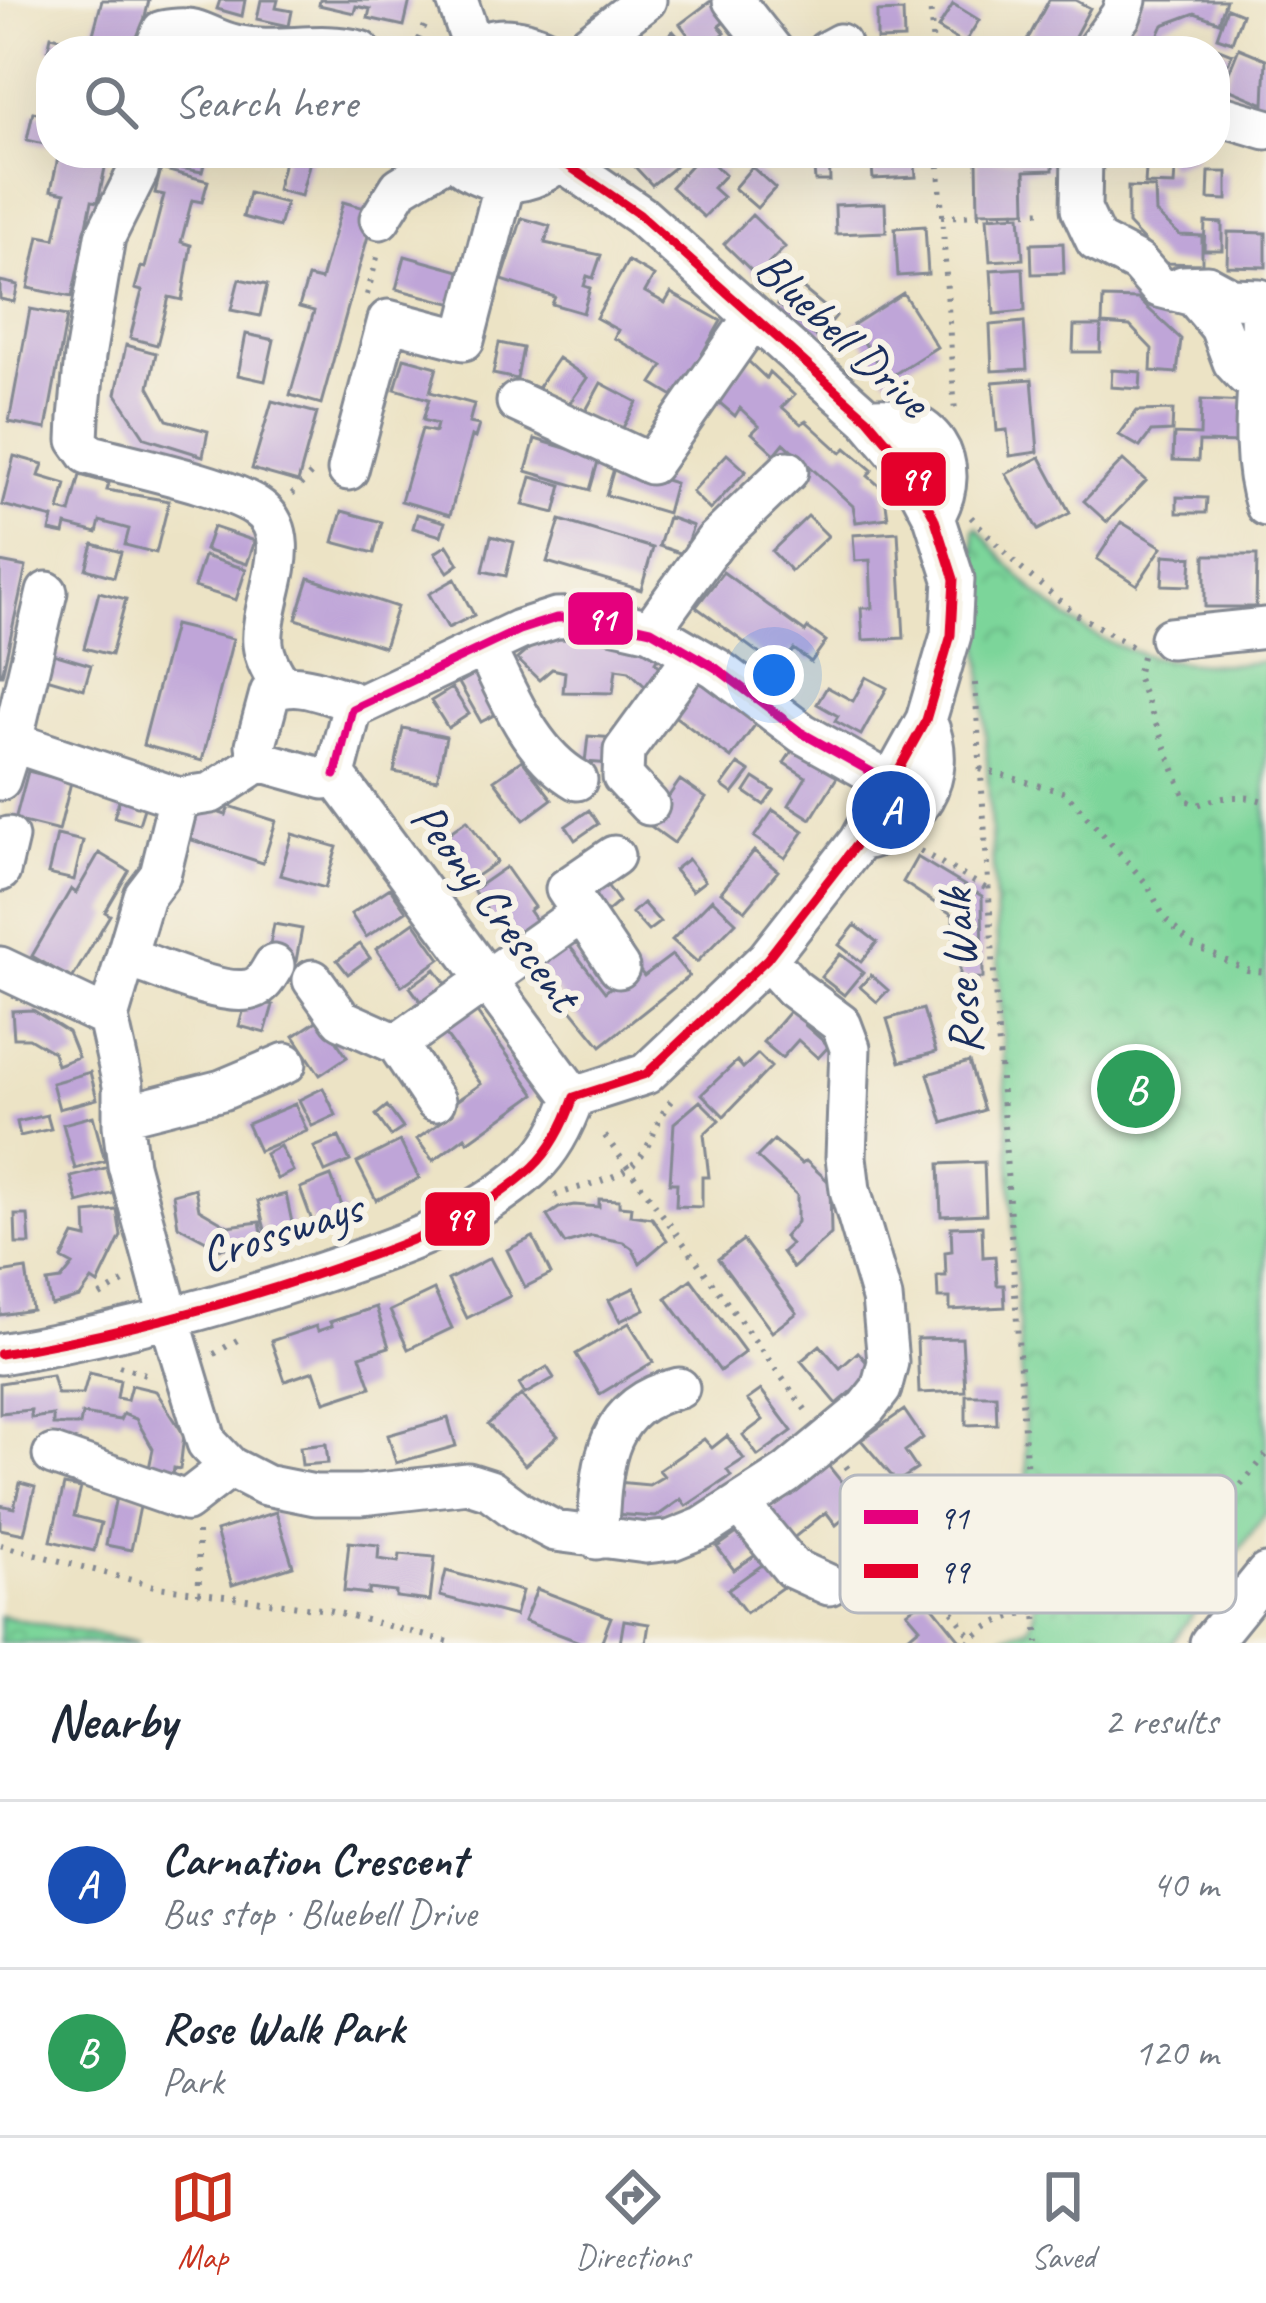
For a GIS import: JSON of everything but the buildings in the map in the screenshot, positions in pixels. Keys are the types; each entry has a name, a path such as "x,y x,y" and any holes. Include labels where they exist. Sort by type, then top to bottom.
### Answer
{"street":[{"path":"599,36 646,0"},
{"path":"734,0 762,36"},
{"path":"1105,36 1126,0"},
{"path":"442,2 462,36"},
{"path":"160,36 162,31 188,26 212,36"},
{"path":"1230,119 1266,130"},
{"path":"139,168 105,237 85,356 78,440 88,454 226,494 252,503 267,515 279,543 262,624 263,644 281,686"},
{"path":"380,219 400,188 430,168"},
{"path":"348,470 388,320 464,340 505,182 464,168"},
{"name":"Bluebell Drive","path":"505,182 541,175 550,168"},
{"name":"Bluebell Drive","path":"578,168 640,215 868,418 953,520 951,635 931,735 891,783 859,841"},
{"path":"1082,168 1081,209 1096,241 1138,263 1160,287 1207,285 1231,298 1258,299 1263,327 1255,434 1266,506"},
{"path":"518,402 651,464 754,318"},
{"path":"651,630 715,541 788,471"},
{"path":"0,780 47,592"},
{"path":"352,709 519,630 556,618 594,617 651,630 694,655 802,734 891,783"},
{"path":"1158,649 1266,628"},
{"path":"484,648 522,721 555,767 578,780"},
{"path":"649,805 623,777 624,751 694,655"},
{"path":"12,742 179,798 211,793 260,761 323,779 335,775 352,709 348,700 299,687 281,686 270,693 256,746 260,761"},
{"path":"574,1097 646,1074 767,959 859,841 877,837 909,818 930,787 931,735"},
{"name":"Peony Crescent","path":"335,775 574,1097"},
{"path":"179,798 160,875 144,896 108,1018 123,1085 128,1165 207,1443 230,1468 265,1485 315,1495 361,1495 468,1483 490,1490 555,1531 646,1543 672,1540 704,1527 786,1474 866,1408 881,1389 889,1362 882,1298 850,1190 846,1128 850,1048 841,1024 793,988 767,959"},
{"path":"614,856 566,890 620,968"},
{"path":"397,1045 581,913"},
{"path":"126,957 222,988 247,990 263,983 274,965"},
{"path":"1,970 108,1018"},
{"path":"313,980 340,1019 397,1045 435,1101"},
{"path":"123,1115 223,1090 286,1064"},
{"name":"Crossways","path":"0,1354 170,1320 394,1248 474,1209 533,1167 564,1128 574,1097"},
{"path":"597,1539 603,1461 617,1427 640,1402 679,1388"},
{"path":"53,1455 186,1501 230,1468"},
{"path":"740,1504 792,1568 829,1585"},
{"path":"1236,1611 1266,1574"},
{"path":"1210,1643 1234,1613"}],"path":[{"path":"930,0 932,36"},
{"path":"422,36 442,2"},
{"path":"939,168 956,417"},
{"path":"941,217 1081,209"},
{"path":"953,520 979,523 1019,567 1076,614 1158,649 1137,676 1186,800 1198,806 1215,798 1266,802"},
{"name":"Rose Walk","path":"974,682 1026,1475"},
{"path":"931,735 954,766 1066,793 1147,884 1165,919 1192,945 1247,970 1266,972"},
{"path":"906,844 988,890"},
{"path":"605,1136 852,1475"},
{"path":"1236,1487 1266,1455"},
{"path":"186,1501 201,1545 199,1594"},
{"path":"0,1545 199,1594 328,1610 453,1643"},
{"path":"951,1613 970,1640 998,1620 1035,1613"},
{"name":"Rose Walk","path":"1035,1613 1038,1643"}],"green space":[{"path":"977,527 1037,593 1102,639 1176,662 1266,661 1266,1513 1236,1554 1236,1475 1027,1475"},
{"path":"1035,1613 1194,1613 1172,1643 986,1643 1029,1627"},
{"path":"0,1616 139,1643 0,1643"}],"transit line":[{"name":"99","path":"0,1354 157,1321 311,1276 428,1233 509,1187 547,1152 574,1097 646,1074 767,959 859,841 926,720 951,635 954,579 934,517 906,464 868,419 640,215 572,168"},
{"name":"91","path":"335,775 352,709 519,630 556,618 594,617 651,630 716,668 802,733 891,783"}],"place":[{"name":"Carnation Crescent","path":"891,810"},
{"name":"Rose Walk Park","path":"1136,1089"}]}
